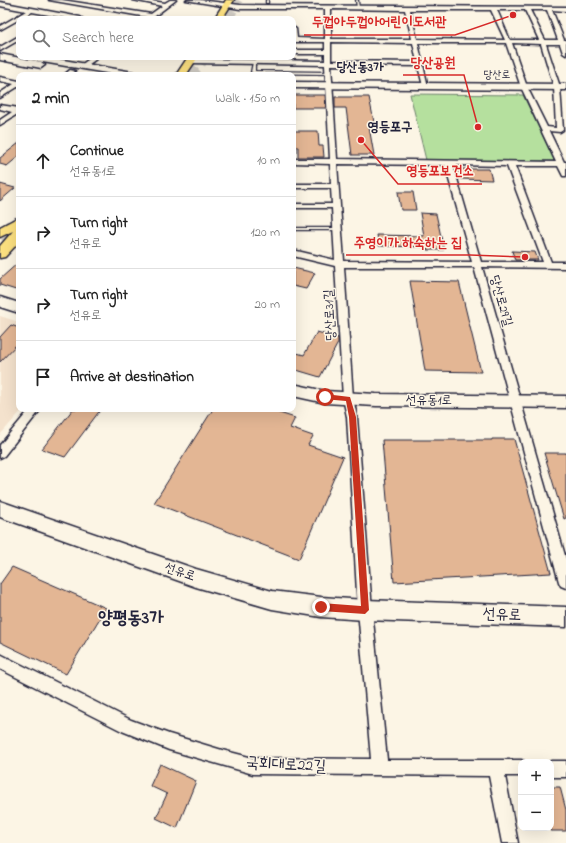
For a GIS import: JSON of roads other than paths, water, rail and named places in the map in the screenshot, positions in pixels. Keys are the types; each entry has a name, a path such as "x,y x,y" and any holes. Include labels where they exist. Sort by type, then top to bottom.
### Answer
{"main road":[{"path":"220,16 228,3"},
{"path":"0,50 16,54"},
{"path":"0,57 16,58"},
{"path":"35,60 67,72"},
{"path":"43,60 116,72"},
{"path":"183,72 191,60"},
{"name":"당산로","path":"296,85 562,87"},
{"path":"0,233 16,223"},
{"path":"0,254 10,245 16,236"},
{"path":"0,302 16,307"},
{"name":"선유동1로","path":"296,391 325,397 376,400 566,402"},
{"name":"선유로","path":"0,508 196,578 272,600 321,607 365,610 566,617"}],"street":[{"path":"52,0 139,16"},
{"path":"69,8 81,0"},
{"path":"136,0 166,5"},
{"path":"152,16 173,0"},
{"path":"190,0 358,8 566,9"},
{"path":"0,4 63,16"},
{"name":"당산로31길","path":"328,7 328,73 348,398"},
{"path":"408,8 426,86"},
{"path":"493,8 508,41 524,87 544,129 564,164 566,174"},
{"path":"527,9 562,87 560,130 544,129"},
{"path":"548,9 564,42 566,53"},
{"path":"21,16 31,10"},
{"path":"57,15 63,11"},
{"path":"0,28 16,19"},
{"path":"0,50 11,35"},
{"path":"296,40 564,42"},
{"path":"296,52 328,52"},
{"path":"83,66 92,60"},
{"path":"257,60 328,63 421,64"},
{"path":"0,79 16,82"},
{"path":"0,96 16,85"},
{"path":"0,107 16,110"},
{"path":"0,124 16,112"},
{"path":"296,161 564,164"},
{"name":"당산로29길","path":"448,162 516,401"},
{"path":"510,163 548,265"},
{"path":"296,186 336,186"},
{"path":"296,206 337,206"},
{"path":"296,254 340,264 566,265"},
{"path":"348,398 352,417 365,610 380,768"},
{"path":"516,401 566,582"},
{"path":"0,453 34,412"},
{"name":"국회대로22길","path":"0,660 127,726 222,758 253,766 518,768"},
{"path":"496,768 510,843"},
{"path":"554,769 566,769"}],"lane":[{"path":"357,0 358,8"},
{"path":"253,72 257,60"},
{"path":"296,73 328,73"},
{"path":"296,228 338,230"}],"tunnel":[{"path":"230,16 238,0"},
{"path":"193,72 203,60"},
{"path":"0,238 16,224"}],"place":[{"name":"두껍아두껍아어린이도서관","path":"513,15"},
{"name":"당산공원","path":"478,127"},
{"name":"영등포보건소","path":"361,140"},
{"name":"주영이가 하숙하는 집","path":"525,257"}],"district":[{"name":"당산동3가","path":"360,67"},
{"name":"영등포구","path":"390,127"},
{"name":"양평동3가","path":"131,619"}]}
